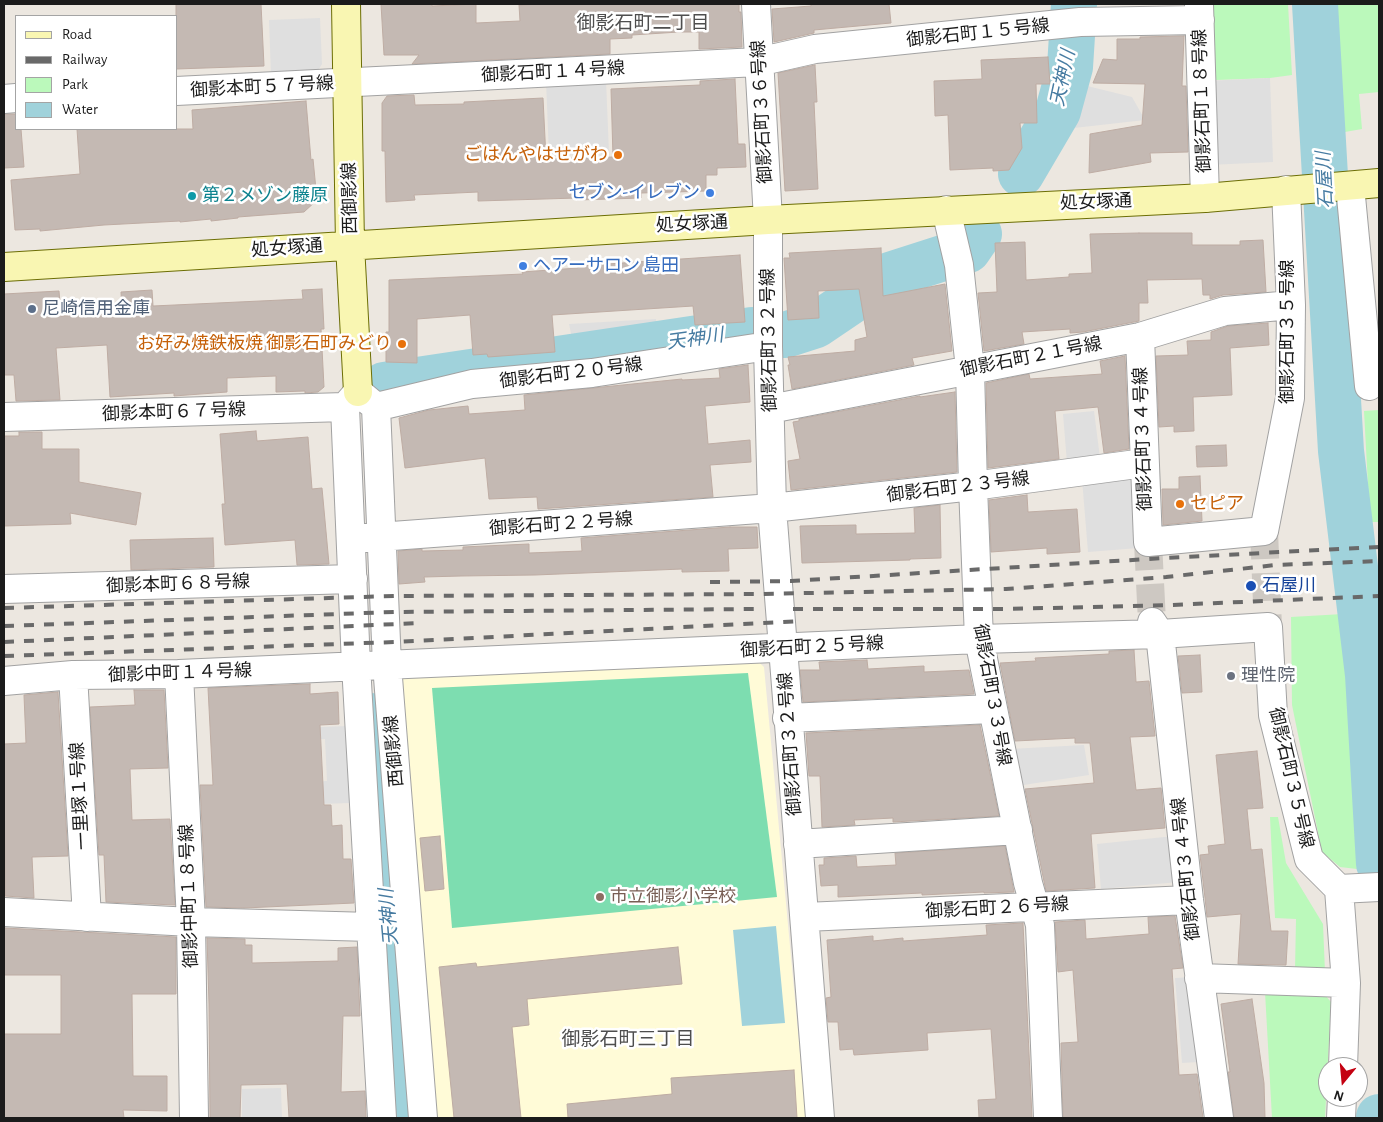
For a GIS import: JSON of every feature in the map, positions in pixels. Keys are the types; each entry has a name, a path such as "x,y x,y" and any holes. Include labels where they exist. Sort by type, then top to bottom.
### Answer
{"street":[{"name":"西御影線","path":"346,4 350,245 360,402 382,536 388,665 423,1118"},
{"name":"御影石町３６号線","path":"756,4 768,220"},
{"name":"御影石町１５号線","path":"758,62 814,49 1200,12"},
{"name":"御影石町１８号線","path":"1200,12 1205,198"},
{"name":"御影石町１４号線","path":"348,83 758,62"},
{"name":"御影本町５７号線","path":"178,91 348,83"},
{"name":"処女塚通","path":"4,267 768,220 1205,198 1379,183"},
{"path":"1346,186 1369,386"},
{"name":"御影石町３５号線","path":"1148,542 1264,531 1290,398 1296,189"},
{"name":"御影石町３３号線","path":"946,210 956,253 970,369 979,639 1028,883 1040,924 1048,1118"},
{"name":"御影石町３２号線","path":"768,220 768,337 772,508 787,718 805,917 820,1118"},
{"name":"御影石町２１号線","path":"770,409 1140,337 1225,311 1292,304"},
{"name":"御影石町２０号線","path":"360,402 472,384 592,373 768,337"},
{"name":"御影石町３４号線","path":"1140,337 1148,542"},
{"name":"西御影線","path":"360,402 351,538 352,578 382,1118"},
{"name":"御影本町６７号線","path":"4,417 360,402"},
{"name":"御影石町２３号線","path":"772,508 973,486 1144,463"},
{"name":"御影石町２２号線","path":"351,538 772,508"},
{"name":"御影本町６８号線","path":"4,589 352,578"},
{"name":"御影石町３５号線","path":"1268,627 1273,715 1309,859 1359,888 1346,983 1343,1057"},
{"name":"御影石町２５号線","path":"356,665 979,639 1156,628 1268,627"},
{"name":"御影石町３４号線","path":"1156,628 1199,978 1219,1118"},
{"name":"御影中町１４号線","path":"4,681 73,675 179,674 356,665"},
{"name":"御影中町１８号線","path":"179,674 191,922 194,1118"},
{"name":"一里塚１号線","path":"73,675 87,917"},
{"path":"787,718 992,709"},
{"path":"798,844 1018,830"},
{"name":"御影石町２６号線","path":"805,917 1189,900"},
{"path":"4,912 191,922 371,927"},
{"path":"1199,978 1346,983"}],"shaded area":[{"path":"320,18 322,64 316,74 271,75 269,20"},
{"path":"1270,78 1273,162 1209,165 1206,81"},
{"path":"606,80 609,153 549,155 546,81"},
{"path":"1075,83 1132,97 1145,120 1056,130"},
{"path":"656,319 658,339 575,353 569,324"},
{"path":"1094,411 1100,458 1067,463 1063,414"},
{"path":"1124,472 1137,484 1138,548 1088,552 1082,479"},
{"name":"市立御影小学校","path":"752,656 764,667 806,1118 432,1118 396,675"},
{"path":"347,726 350,803 256,806 255,784 327,781 325,739 251,742 251,730"},
{"path":"1084,745 1089,775 1017,786 1010,749"},
{"path":"1174,836 1179,882 1101,889 1097,844"},
{"path":"1192,977 1198,1062 1182,1063 1175,978"},
{"path":"281,1088 282,1118 242,1118 242,1089"}],"green space":[{"path":"1213,4 1288,4 1292,75 1270,78 1216,80"},
{"path":"1334,4 1379,4 1379,92 1359,94 1362,129 1339,133"},
{"path":"1379,410 1379,522 1370,522 1364,411"},
{"path":"1343,614 1357,869 1340,867 1322,852 1292,705 1291,617"},
{"path":"748,673 777,897 452,928 432,688"},
{"path":"1270,817 1278,817 1286,863 1323,924 1325,972 1295,970 1296,919 1275,918"},
{"path":"1265,992 1324,994 1331,1002 1328,1057 1318,1057 1318,1107 1326,1107 1325,1118 1272,1118"}],"water":[{"path":"776,926 785,1023 742,1026 733,930"}],"building":[{"path":"176,4 261,4 264,66 178,69 178,15 176,15"},
{"path":"381,4 432,4 432,6 476,4 476,23 520,21 519,5 739,4 742,47 699,49 699,32 679,32 632,35 632,38 610,39 610,54 412,64 419,55 384,55"},
{"path":"811,4 889,4 891,23 814,30 814,33 774,42 772,9 811,6"},
{"path":"1184,36 1182,86 1186,86 1188,152 1150,153 1151,162 1089,173 1090,134 1142,125 1145,84 1093,83 1103,59 1117,60 1117,39"},
{"path":"1048,57 1050,84 1036,84 1037,123 1020,123 1022,148 1009,170 993,171 993,168 950,170 948,115 935,116 934,81 982,79 981,60"},
{"path":"815,65 817,102 814,102 818,189 785,191 778,73"},
{"path":"735,79 738,144 745,144 746,167 717,168 717,175 706,175 706,191 641,193 641,198 478,201 478,192 414,195 415,200 386,202 385,151 382,151 382,103 387,96 414,95 415,105 464,104 464,102 543,98 546,159 613,157 611,89 700,85 700,81"},
{"path":"306,101 311,160 313,159 317,200 304,212 211,221 211,219 104,225 40,231 40,229 15,230 11,180 80,174 77,130 193,129 192,110"},
{"path":"4,114 15,114 15,130 21,130 24,167 4,168"},
{"path":"1192,233 1192,245 1240,245 1240,241 1263,240 1266,292 1223,295 1210,299 1210,295 1203,295 1202,279 1147,280 1148,303 1139,303 1139,321 1083,332 1070,333 1070,329 1022,332 1024,344 984,351 978,293 997,292 995,243 1025,242 1026,280 1069,277 1069,274 1092,273 1090,234"},
{"path":"881,248 883,296 945,284 952,351 912,358 914,365 792,389 788,357 855,351 855,340 867,337 859,289 818,291 819,318 788,320 784,258 790,258 789,253"},
{"path":"740,255 745,322 695,325 693,306 552,315 555,352 488,357 487,354 473,355 470,315 417,319 417,363 386,362 386,332 389,332 389,280 523,274 522,272 578,268 578,266"},
{"path":"322,289 324,329 321,329 324,387 318,392 276,392 276,376 227,378 227,392 174,396 174,393 110,397 107,345 56,348 60,400 16,401 14,375 4,375 4,294 59,291 61,316 122,313 121,292 152,290 153,306 303,299 302,290"},
{"path":"1268,323 1269,345 1230,348 1232,395 1193,397 1194,431 1174,432 1174,426 1159,427 1156,356 1188,355 1187,341 1211,340 1211,332 1228,326"},
{"path":"1125,356 1129,449 1104,453 1098,407 1055,411 1059,459 988,468 986,383 1029,374 1030,379 1102,374 1100,361"},
{"path":"748,365 750,402 705,406 708,444 750,440 751,462 710,465 713,497 538,509 537,497 489,499 485,458 405,468 399,418 429,410 468,406 469,414 525,410 524,395 682,379 720,378 719,369"},
{"path":"955,392 957,472 791,490 788,461 800,459 793,422 799,421 799,419 920,396"},
{"path":"256,431 257,441 308,437 312,489 322,488 329,564 297,565 295,540 225,545 222,504 225,504 220,434"},
{"path":"19,432 42,432 42,449 79,449 79,482 141,493 136,525 70,513 71,524 4,526 4,436 19,436"},
{"path":"1226,445 1227,466 1197,467 1196,446"},
{"path":"1200,476 1202,521 1163,525 1162,489 1179,489 1179,477"},
{"path":"1027,495 1028,512 1077,509 1080,552 1047,554 1047,548 991,552 989,500"},
{"path":"940,505 941,558 802,563 800,526 856,525 856,534 915,533 914,508"},
{"path":"730,527 757,527 758,548 728,549 729,571 682,572 682,569 424,577 425,582 399,584 398,551 422,549 422,551 463,550 463,547 529,544 529,553 582,551 581,538"},
{"path":"213,538 214,567 131,570 130,540"},
{"path":"1134,650 1136,682 1149,681 1155,736 1130,737 1136,790 1161,788 1165,828 1091,834 1095,888 1046,891 1025,789 1094,783 1090,743 1075,743 1075,738 1015,741 1000,663 1036,661 1035,658 1109,654 1109,651"},
{"path":"1200,655 1202,692 1182,693 1178,656"},
{"path":"867,660 868,669 924,666 924,672 969,670 974,694 803,702 800,670 820,670 819,662"},
{"path":"310,684 310,694 338,692 339,724 320,725 324,805 331,805 332,826 342,825 343,859 351,859 354,903 244,908 206,907 200,785 213,785 208,688"},
{"path":"134,690 164,690 168,768 130,769 132,820 170,819 175,905 106,902 104,855 99,855 90,707 135,705"},
{"path":"58,692 68,856 32,857 34,898 5,896 4,744 26,743 24,695"},
{"path":"980,725 999,816 893,822 893,818 854,820 855,825 822,827 820,776 809,776 806,733"},
{"path":"1257,751 1263,808 1247,809 1251,850 1262,849 1271,931 1288,931 1286,965 1238,964 1241,914 1207,917 1200,855 1209,854 1208,846 1225,844 1216,755"},
{"path":"440,836 444,889 425,891 420,838"},
{"path":"1005,846 1014,892 922,895 922,893 838,897 838,885 821,886 819,865 824,865 824,858 856,856 857,867 896,865 895,853"},
{"path":"1175,916 1183,968 1172,969 1179,1075 1197,1074 1203,1118 1063,1118 1061,1043 1078,1042 1073,970 1058,972 1055,922 1085,920 1086,939 1149,934 1148,917"},
{"path":"1023,923 1032,1118 979,1118 978,1100 996,1099 991,1029 927,1033 928,1050 854,1055 853,1049 840,1050 838,1022 828,1022 826,998 831,997 827,940 873,936 873,941 903,938 903,941 987,935 986,925"},
{"path":"4,928 176,937 176,994 132,994 133,1076 167,1076 167,1111 123,1110 124,1118 4,1118 4,1034 61,1034 61,975 4,975"},
{"path":"207,938 245,939 245,945 252,945 252,963 338,961 338,948 357,947 360,1016 343,1016 341,1092 365,1091 366,1118 289,1118 287,1084 241,1085 240,1118 210,1118"},
{"path":"678,947 682,984 527,999 529,1025 512,1027 521,1118 454,1118 439,967 476,963 477,967"},
{"path":"1252,999 1264,1083 1265,1118 1234,1118 1221,1004"},
{"path":"794,1070 797,1118 568,1118 567,1104 672,1094 671,1078"}],"waterway":[{"name":"天神川","path":"1021,174 1058,111 1070,67 1074,4"},
{"name":"石屋川","path":"1315,4 1341,451 1368,675 1379,864"},
{"name":"天神川","path":"384,385 752,330 785,335 816,325 890,275 968,250 979,234"},
{"name":"天神川","path":"371,716 407,1118"}],"tunnel":[{"path":"1264,531 1268,627"},
{"path":"1148,542 1152,622"}],"railway":[{"path":"710,582 791,581 1379,547"},
{"path":"4,608 394,596 759,594 1006,589 1166,577 1276,565 1379,561"},
{"path":"793,609 1007,609 1171,605 1379,596"},
{"path":"4,626 394,612 758,609"},
{"path":"4,656 395,642 802,621"},
{"path":"4,642 419,623"}],"place":[{"name":"ごはんやはせがわ","path":"618,155"},
{"name":"セブン-イレブン","path":"710,193"},
{"name":"第２メゾン藤原","path":"192,196"},
{"name":"ヘアーサロン 島田","path":"523,266"},
{"name":"尼崎信用金庫","path":"32,309"},
{"name":"お好み焼鉄板焼 御影石町みどり","path":"402,344"},
{"name":"セピア","path":"1180,504"},
{"name":"石屋川","path":"1251,586"},
{"name":"理性院","path":"1231,676"},
{"name":"市立御影小学校","path":"600,897"}],"district":[{"name":"御影石町二丁目","path":"643,23"},
{"name":"御影石町三丁目","path":"628,1039"}]}
